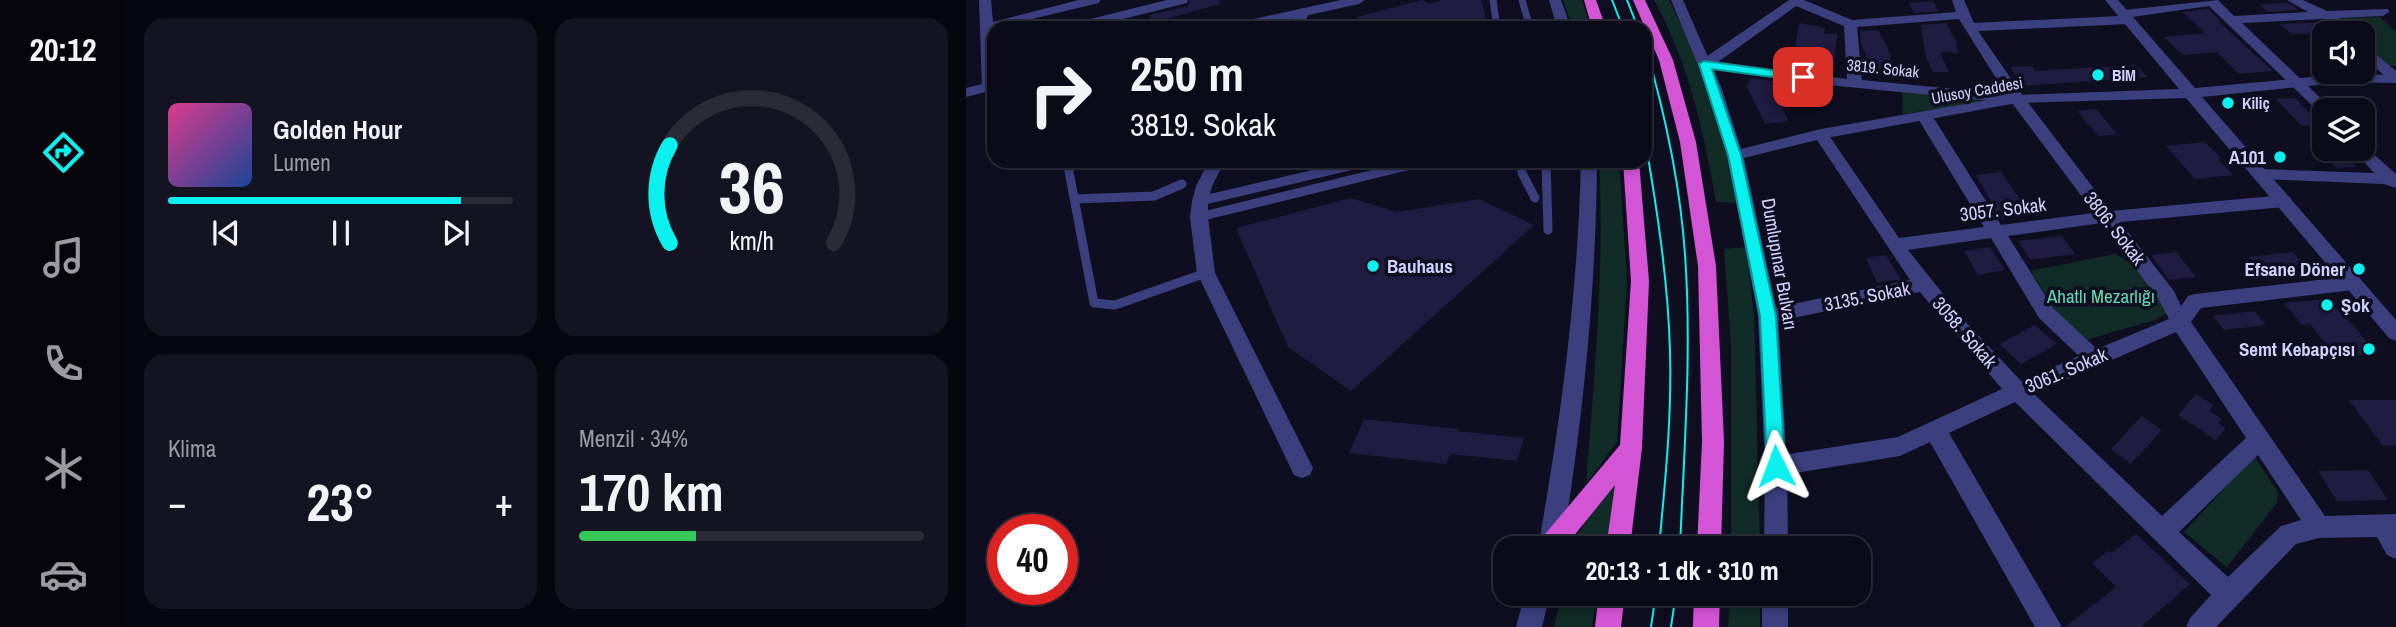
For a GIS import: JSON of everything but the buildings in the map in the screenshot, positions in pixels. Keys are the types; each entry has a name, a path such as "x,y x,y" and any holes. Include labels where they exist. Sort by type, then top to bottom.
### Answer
{"highway":[{"path":"1590,0 1597,21"},
{"path":"1639,0 1648,21"},
{"path":"1652,29 1666,60 1682,119 1707,266 1713,442 1709,536"},
{"path":"1620,536 1631,448 1640,281 1632,168"},
{"path":"1559,536 1631,448"},
{"path":"1608,627 1610,606"},
{"path":"1706,627 1707,606"}],"street":[{"path":"985,0 987,27"},
{"path":"1011,21 1094,0"},
{"path":"1091,21 1134,6 1182,0"},
{"path":"1252,21 1291,0"},
{"path":"1257,21 1301,6 1359,0"},
{"path":"1555,0 1559,21"},
{"name":"Dumlupınar Bulvarı","path":"1676,0 1704,64 1735,155 1768,316 1776,466 1776,536"},
{"name":"3806. Sokak","path":"1958,0 1967,21 2017,99 2167,296 2180,322 2319,527"},
{"path":"2111,0 2396,333"},
{"path":"2293,0 2332,21"},
{"path":"2369,0 2396,24"},
{"path":"1704,64 1796,1 1850,24 2126,17 2211,1 2314,98"},
{"path":"2231,20 2383,12"},
{"path":"1850,24 1855,83"},
{"path":"2375,59 2396,79"},
{"name":"3819. Sokak","path":"1704,64 1855,83 2017,99"},
{"name":"Ulusoy Caddesi","path":"1735,155 1821,134 2017,99 2193,93 2346,78 2396,79"},
{"path":"966,93 987,87"},
{"path":"1925,117 2046,313 2094,358"},
{"name":"3058. Sokak","path":"1821,134 1924,285 2018,391 2228,594"},
{"path":"2373,161 2393,181"},
{"path":"1213,168 1204,186 1200,209 1206,273 1302,468"},
{"path":"1552,536 1567,447 1587,264 1588,168"},
{"path":"2261,174 2393,181"},
{"name":"3057. Sokak","path":"1895,245 2106,217 2284,201"},
{"name":"3061. Sokak","path":"1776,466 1900,446 2018,391 2180,322 2195,301 2353,283"},
{"name":"3135. Sokak","path":"1768,316 1924,285"},
{"path":"1935,430 2049,627"},
{"path":"2163,531 2260,439"},
{"path":"2204,625 2228,594 2289,534 2319,527 2390,525 2396,547"},
{"path":"1530,627 1535,606"},
{"path":"1775,606 1775,627"}],"lane":[{"path":"1493,0 1496,21"},
{"path":"1522,0 1528,21"},
{"path":"1068,168 1092,297 1098,305 1115,306 1206,273"},
{"path":"1200,209 1348,168"},
{"path":"1367,168 1368,173 1372,174"},
{"path":"1200,209 1372,174 1385,168"},
{"path":"1522,168 1535,198"},
{"path":"1546,168 1548,230"},
{"path":"1075,199 1097,195 1122,199 1150,198 1161,196 1182,184"}],"green space":[{"path":"1563,0 1582,0 1589,21 1570,21"},
{"path":"1654,0 1669,0 1696,56 1719,123 1738,203 1716,202 1694,98 1677,48"},
{"path":"2380,17 2396,32 2396,66 2386,66 2375,55 2375,21 2341,21 2338,18"},
{"path":"1902,92 1988,101 1903,114"},
{"path":"1599,168 1619,168 1627,281 1617,442 1586,484 1600,282"},
{"path":"1746,247 1754,314 1760,536 1731,536 1731,346 1724,249"},
{"name":"Ahatlı Mezarlığı","path":"2115,254 2146,278 2169,312 2155,320 2086,340 2059,317 2031,271"},
{"path":"2254,456 2278,492 2276,504 2227,567 2184,532"},
{"path":"1618,475 1608,536 1576,536"},
{"path":"1559,606 1596,606 1592,627 1554,627"},
{"path":"1729,606 1760,606 1760,627 1728,627"}],"tram line":[{"path":"1612,0 1620,21"},
{"path":"1627,0 1635,21"},
{"path":"1652,70 1671,148 1685,254 1688,364 1681,536"},
{"path":"1650,168 1667,298 1670,351 1669,425 1660,536"},
{"path":"1651,627 1654,606"},
{"path":"1671,627 1674,606"}],"place":[{"name":"BİM","path":"2098,75"},
{"name":"Kiliç","path":"2228,103"},
{"name":"A101","path":"2280,157"},
{"name":"Bauhaus","path":"1373,266"},
{"name":"Efsane Döner","path":"2359,269"},
{"name":"Şok","path":"2327,305"},
{"name":"Semt Kebapçısı","path":"2369,349"}],"route":[{"path":"1776,466 1768,316 1735,155 1715,89 1704,64 1803,77"}]}
